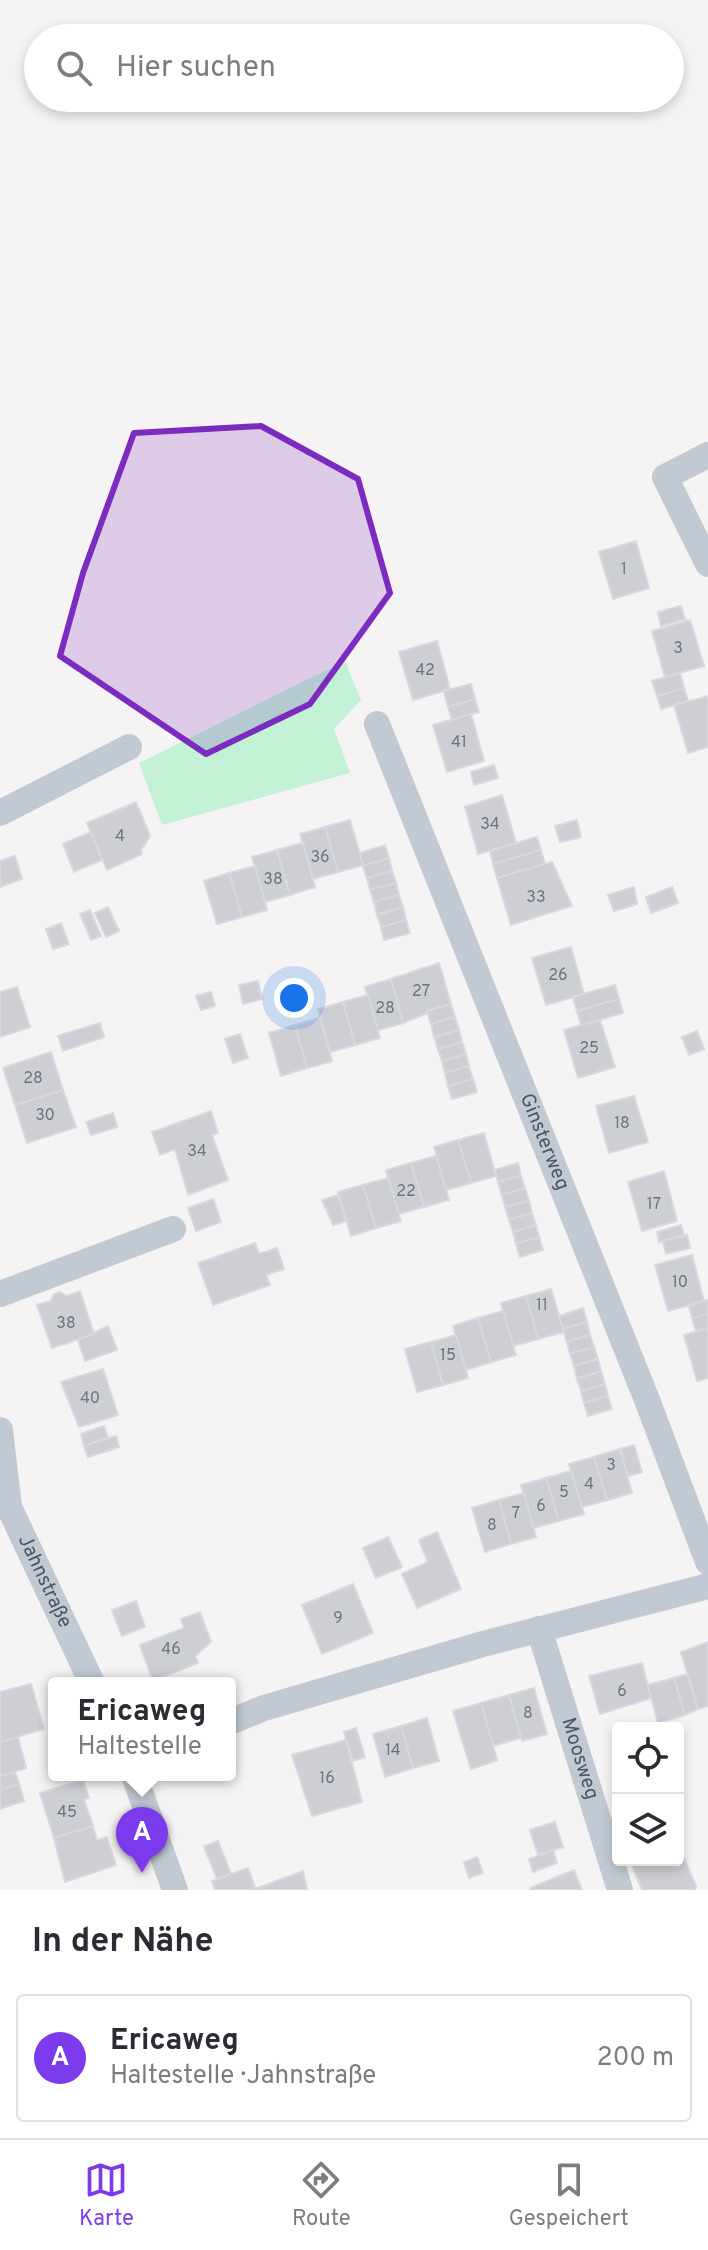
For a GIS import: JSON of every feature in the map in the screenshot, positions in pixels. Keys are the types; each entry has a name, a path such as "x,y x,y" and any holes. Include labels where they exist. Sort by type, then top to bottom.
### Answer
{"street":[{"path":"708,455 665,477 708,564"},
{"name":"Ginsterweg","path":"377,724 649,1405 708,1562"},
{"path":"0,813 129,747"},
{"path":"0,1294 173,1229"},
{"name":"Jahnstraße","path":"0,1430 9,1507 89,1677"},
{"path":"236,1720 264,1708 539,1629 708,1586"},
{"name":"Moosweg","path":"539,1629 620,1890"},
{"path":"136,1781 175,1890"}],"highlighted area":[{"path":"261,426 358,479 390,593 310,704 206,754 60,656 83,573 134,433"}],"green space":[{"path":"345,661 361,700 334,729 350,773 162,825 139,763"}],"building":[{"path":"636,541 649,588 613,599 599,552"},
{"path":"681,606 685,619 661,626 658,612"},
{"path":"690,620 704,666 665,677 652,631"},
{"path":"437,641 450,689 413,700 399,652"},
{"path":"680,673 684,688 657,696 652,681"},
{"path":"471,684 475,699 448,707 444,691"},
{"path":"684,688 688,701 661,709 657,696"},
{"path":"708,696 708,747 688,753 674,705"},
{"path":"475,699 479,712 452,720 448,707"},
{"path":"471,714 484,761 447,772 433,725"},
{"path":"494,765 498,778 474,785 471,772"},
{"path":"502,795 516,843 478,854 465,807"},
{"path":"136,802 150,836 141,850 142,854 107,870 87,823"},
{"path":"350,820 363,865 338,872 325,827"},
{"path":"577,820 581,837 560,842 555,826"},
{"path":"325,827 338,872 313,879 300,834"},
{"path":"91,832 102,860 74,872 63,844"},
{"path":"537,837 541,850 493,864 490,851"},
{"path":"303,843 315,887 290,895 277,850"},
{"path":"385,845 389,858 363,866 360,853"},
{"path":"277,850 290,895 265,902 252,857"},
{"path":"541,850 545,864 497,878 493,864"},
{"path":"15,856 22,879 0,887 0,861"},
{"path":"389,858 392,871 367,878 363,866"},
{"path":"552,862 572,906 511,925 497,878"},
{"path":"255,866 267,910 242,917 229,873"},
{"path":"392,871 396,883 370,890 367,878"},
{"path":"229,873 242,917 217,924 204,881"},
{"path":"396,883 399,895 374,902 370,890"},
{"path":"634,887 637,904 614,911 608,895"},
{"path":"672,887 678,903 651,913 646,897"},
{"path":"399,895 403,907 377,915 374,902"},
{"path":"108,907 119,931 106,937 95,913"},
{"path":"403,907 406,920 381,927 377,915"},
{"path":"90,910 101,936 91,940 80,914"},
{"path":"406,920 410,933 384,940 381,927"},
{"path":"61,923 69,944 53,949 46,929"},
{"path":"571,947 584,994 546,1005 532,958"},
{"path":"439,963 451,1004 403,1023 391,979"},
{"path":"391,979 403,1023 378,1030 365,987"},
{"path":"258,981 262,999 243,1004 239,985"},
{"path":"615,985 619,999 577,1011 573,997"},
{"path":"17,987 30,1027 0,1037 0,992"},
{"path":"211,992 215,1006 201,1010 196,996"},
{"path":"368,995 380,1038 355,1045 343,1002"},
{"path":"619,999 623,1013 581,1025 577,1011"},
{"path":"343,1002 355,1045 330,1052 318,1009"},
{"path":"451,1004 455,1017 431,1024 427,1011"},
{"path":"455,1017 459,1030 434,1037 431,1024"},
{"path":"320,1018 332,1061 307,1068 295,1025"},
{"path":"600,1020 615,1067 578,1078 564,1030"},
{"path":"100,1023 104,1037 63,1051 58,1036"},
{"path":"295,1025 307,1068 281,1076 269,1033"},
{"path":"459,1030 462,1042 438,1049 434,1037"},
{"path":"697,1031 704,1049 689,1055 682,1037"},
{"path":"240,1034 248,1058 233,1063 225,1039"},
{"path":"462,1042 466,1054 442,1061 438,1049"},
{"path":"51,1052 63,1090 15,1105 3,1068"},
{"path":"466,1054 469,1066 445,1073 442,1061"},
{"path":"469,1066 473,1079 448,1086 445,1073"},
{"path":"473,1079 477,1092 452,1099 448,1086"},
{"path":"63,1090 76,1127 27,1143 15,1105"},
{"path":"634,1096 648,1142 609,1153 596,1106"},
{"path":"211,1111 218,1133 212,1135 228,1180 188,1195 175,1149 160,1155 152,1132"},
{"path":"113,1113 117,1127 91,1135 86,1122"},
{"path":"484,1133 496,1176 471,1183 458,1140"},
{"path":"458,1140 471,1183 446,1190 434,1147"},
{"path":"436,1156 449,1200 424,1207 411,1163"},
{"path":"411,1163 424,1207 398,1214 386,1170"},
{"path":"518,1163 521,1176 498,1182 495,1170"},
{"path":"664,1171 677,1221 642,1231 628,1182"},
{"path":"521,1176 525,1188 502,1195 498,1182"},
{"path":"388,1178 401,1221 376,1228 363,1185"},
{"path":"363,1185 376,1228 351,1236 338,1192"},
{"path":"525,1188 529,1201 505,1207 502,1195"},
{"path":"338,1195 346,1221 333,1225 322,1200"},
{"path":"213,1199 221,1222 196,1231 188,1208"},
{"path":"529,1201 532,1213 509,1220 505,1207"},
{"path":"532,1213 536,1225 513,1232 509,1220"},
{"path":"536,1225 539,1237 516,1244 513,1232"},
{"path":"681,1225 684,1235 659,1242 657,1232"},
{"path":"687,1235 690,1248 666,1254 663,1241"},
{"path":"539,1237 543,1250 520,1257 516,1244"},
{"path":"255,1243 259,1254 277,1248 284,1269 266,1275 270,1285 213,1305 198,1263"},
{"path":"692,1255 704,1301 668,1311 655,1265"},
{"path":"551,1289 564,1332 538,1339 526,1296"},
{"path":"80,1291 94,1334 52,1348 37,1305 51,1301 54,1294 60,1292 67,1296"},
{"path":"526,1296 538,1339 513,1346 501,1303"},
{"path":"708,1300 708,1314 692,1318 689,1306"},
{"path":"583,1308 587,1322 563,1329 559,1316"},
{"path":"503,1311 516,1355 491,1362 478,1318"},
{"path":"708,1314 708,1328 696,1331 692,1318"},
{"path":"478,1318 491,1362 466,1370 453,1326"},
{"path":"587,1322 590,1335 567,1342 563,1329"},
{"path":"108,1326 117,1350 85,1361 78,1340"},
{"path":"708,1328 708,1378 697,1381 684,1335"},
{"path":"456,1335 468,1378 443,1385 431,1342"},
{"path":"590,1335 594,1347 570,1354 567,1342"},
{"path":"431,1342 443,1385 417,1392 405,1349"},
{"path":"594,1347 598,1359 574,1366 570,1354"},
{"path":"598,1359 601,1371 577,1379 574,1366"},
{"path":"103,1369 118,1415 79,1427 61,1382"},
{"path":"601,1371 605,1384 581,1391 577,1379"},
{"path":"605,1384 608,1396 584,1403 581,1391"},
{"path":"608,1396 612,1409 588,1416 584,1403"},
{"path":"104,1426 108,1438 84,1446 81,1434"},
{"path":"116,1436 119,1447 88,1457 84,1446"},
{"path":"634,1445 642,1472 628,1476 620,1449"},
{"path":"620,1449 632,1493 607,1500 594,1457"},
{"path":"594,1457 607,1500 582,1507 569,1464"},
{"path":"571,1471 584,1514 559,1521 546,1478"},
{"path":"546,1478 559,1521 533,1528 521,1485"},
{"path":"524,1493 536,1537 511,1544 499,1500"},
{"path":"499,1500 511,1544 485,1552 472,1508"},
{"path":"437,1532 461,1589 417,1608 402,1574 428,1562 419,1540"},
{"path":"388,1537 402,1567 376,1578 363,1548"},
{"path":"353,1584 373,1633 322,1654 302,1605"},
{"path":"136,1601 145,1627 122,1636 112,1610"},
{"path":"200,1612 211,1642 195,1656 198,1663 163,1677 152,1677 140,1645 184,1628 181,1619"},
{"path":"708,1642 708,1706 698,1709 681,1652"},
{"path":"642,1663 651,1698 600,1714 589,1676"},
{"path":"687,1674 698,1709 685,1715 674,1678"},
{"path":"674,1678 685,1715 658,1722 648,1685"},
{"path":"31,1684 44,1729 0,1742 0,1692"},
{"path":"534,1688 547,1734 522,1741 509,1695"},
{"path":"509,1695 521,1738 493,1746 481,1703"},
{"path":"481,1703 497,1760 471,1769 453,1711"},
{"path":"427,1718 439,1761 413,1768 401,1726"},
{"path":"401,1726 413,1768 385,1777 373,1734"},
{"path":"356,1728 365,1757 353,1761 344,1732"},
{"path":"18,1737 26,1768 0,1776 0,1742"},
{"path":"346,1740 362,1802 312,1816 292,1755"},
{"path":"15,1772 19,1784 0,1790 0,1776"},
{"path":"83,1781 89,1798 84,1799 93,1826 54,1838 40,1793"},
{"path":"19,1784 24,1801 0,1809 0,1790"},
{"path":"555,1822 563,1847 538,1855 530,1830"},
{"path":"93,1826 97,1840 107,1837 116,1865 65,1882 54,1838"},
{"path":"218,1841 231,1874 217,1879 204,1846"},
{"path":"553,1850 557,1863 533,1872 529,1859"},
{"path":"477,1857 483,1873 469,1878 464,1862"},
{"path":"684,1858 696,1886 695,1890 642,1890 632,1866 684,1866"},
{"path":"248,1868 256,1890 215,1890 212,1881"},
{"path":"574,1870 582,1890 530,1888"},
{"path":"303,1871 307,1890 255,1889"}],"place":[{"name":"Ericaweg","path":"142,1873"}]}
